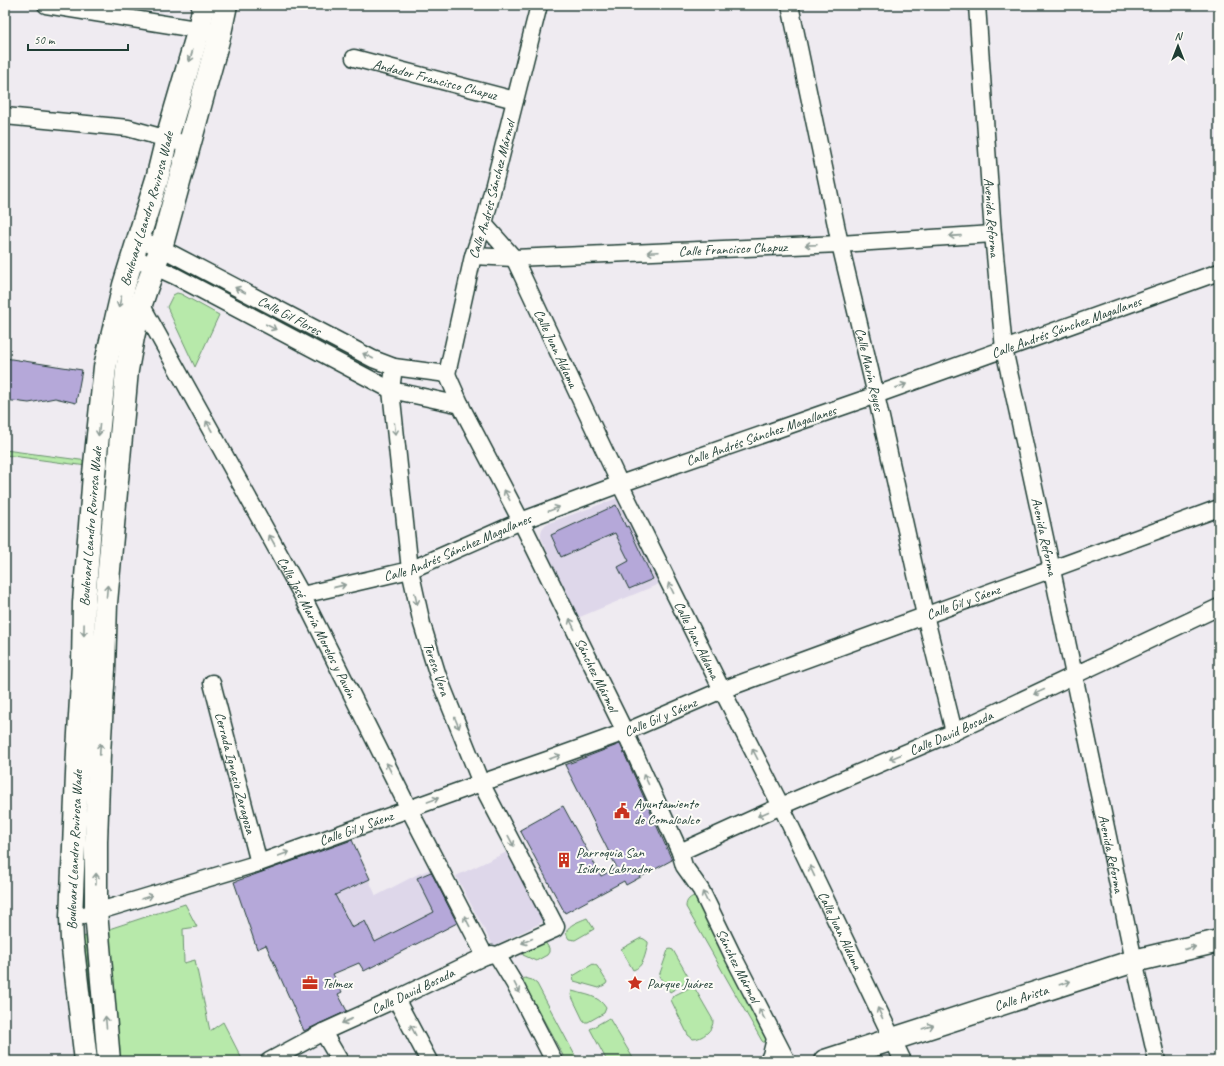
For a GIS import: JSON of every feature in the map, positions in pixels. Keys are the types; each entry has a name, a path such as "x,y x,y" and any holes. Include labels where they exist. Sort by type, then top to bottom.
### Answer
{"main road":[{"name":"Boulevard Leandro Rovirosa Wade","path":"109,1061 96,912 96,842 106,603 127,370 141,304 158,257 189,145 209,31 204,5"},
{"name":"Boulevard Leandro Rovirosa Wade","path":"86,1061 72,940 71,918 77,759 83,665 84,603 94,474 105,367 117,311 158,179 167,138 209,31 226,5"},
{"name":"Calle Arista","path":"825,1061 1134,961 1219,941"}],"street":[{"path":"46,5 70,7 209,31"},
{"name":"Calle Andrés Sánchez Mármol","path":"446,374 473,256 484,224 539,5"},
{"name":"Calle Marín Reyes","path":"790,5 840,244 876,395 925,615 954,732"},
{"name":"Avenida Reforma","path":"976,5 1004,349 1134,961 1157,1061"},
{"name":"Andador Francisco Chapuz","path":"354,58 515,100"},
{"path":"5,116 128,128 189,145"},
{"name":"Calle Juan Aldama","path":"484,224 514,258 620,484 781,806 903,1061"},
{"name":"Calle Francisco Chapuz","path":"473,256 514,258 840,244 994,234"},
{"name":"Calle Gil Flores","path":"136,248 373,359 394,367 446,374"},
{"path":"158,257 391,390 460,405"},
{"name":"Calle Andrés Sánchez Magallanes","path":"302,595 410,570 521,521 620,484 876,395 1219,272"},
{"name":"Calle José María Morelos y Pavón","path":"141,304 302,595 409,809 491,955 514,983 554,1061"},
{"name":"Teresa Vera","path":"394,367 391,390 410,570 422,624 438,676 481,783 556,926"},
{"name":"Sánchez Mármol","path":"446,374 460,405 521,521 625,732 680,852 684,866 702,890 787,1061"},
{"name":"Calle Gil y Sáenz","path":"71,918 96,912 259,863 625,732 722,690 1219,508"},
{"name":"Calle David Bosada","path":"680,852 781,806 954,732 1219,608"},
{"name":"Cerrada Ignacio Zaragoza","path":"212,683 259,863"},
{"name":"Calle David Bosada","path":"269,1061 323,1032 491,955 555,929 556,926"},
{"path":"396,999 429,1061"},
{"path":"323,1032 340,1061"},
{"path":"768,1061 775,1039"}],"shaded area":[{"path":"618,498 622,498 659,584 575,619 541,537 542,529 546,524"},
{"path":"351,840 376,896 416,875 436,867 462,921 364,971 335,917 257,949 234,882"},
{"path":"509,851 545,921 493,946 456,876"}],"green space":[{"path":"177,293 219,315 195,367 167,307 173,295"},
{"path":"5,450 95,462 94,467 5,455"},
{"path":"697,895 769,1042 765,1043 762,1041 686,907 689,899"},
{"path":"185,904 197,927 183,929 184,963 195,960 210,1031 223,1022 243,1061 118,1061 109,929"},
{"path":"587,918 594,929 575,940 569,939 567,935 568,928"},
{"path":"86,936 96,1061 82,937"},
{"path":"641,938 648,942 645,956 640,966 633,970 621,949"},
{"path":"545,942 549,948 547,955 536,961 523,955 522,950"},
{"path":"668,950 673,950 690,980 670,992 659,976"},
{"path":"593,964 597,966 607,982 606,984 599,988 574,981 573,976"},
{"path":"525,978 532,980 537,984 578,1061 566,1061 523,982 523,979"},
{"path":"694,987 713,1020 712,1027 707,1033 696,1039 693,1039 688,1035 671,1000 673,996"},
{"path":"572,991 591,996 599,1000 606,1008 604,1013 588,1022 584,1022 571,995"},
{"path":"609,1018 633,1058 633,1061 607,1061 590,1029"}],"building":[{"path":"5,358 82,370 76,403 55,398 29,403 5,400"},
{"path":"616,505 626,527 628,526 653,579 629,589 618,567 629,561 615,533 561,557 551,535"},
{"path":"620,744 672,860 626,885 624,881 565,913 520,830 563,806 601,876 617,868 565,765"},
{"path":"352,840 370,879 335,895 352,928 365,921 375,942 434,912 417,878 431,872 457,923 364,971 359,963 333,974 342,992 338,994 347,1011 304,1031 266,945 257,949 234,882"}],"place":[{"name":"Ayuntamiento de Comalcalco","path":"622,811"},
{"name":"Parroquia San Isidro Labrador","path":"564,860"},
{"name":"Telmex","path":"310,983"},
{"name":"Parque Juárez","path":"635,983"}]}
